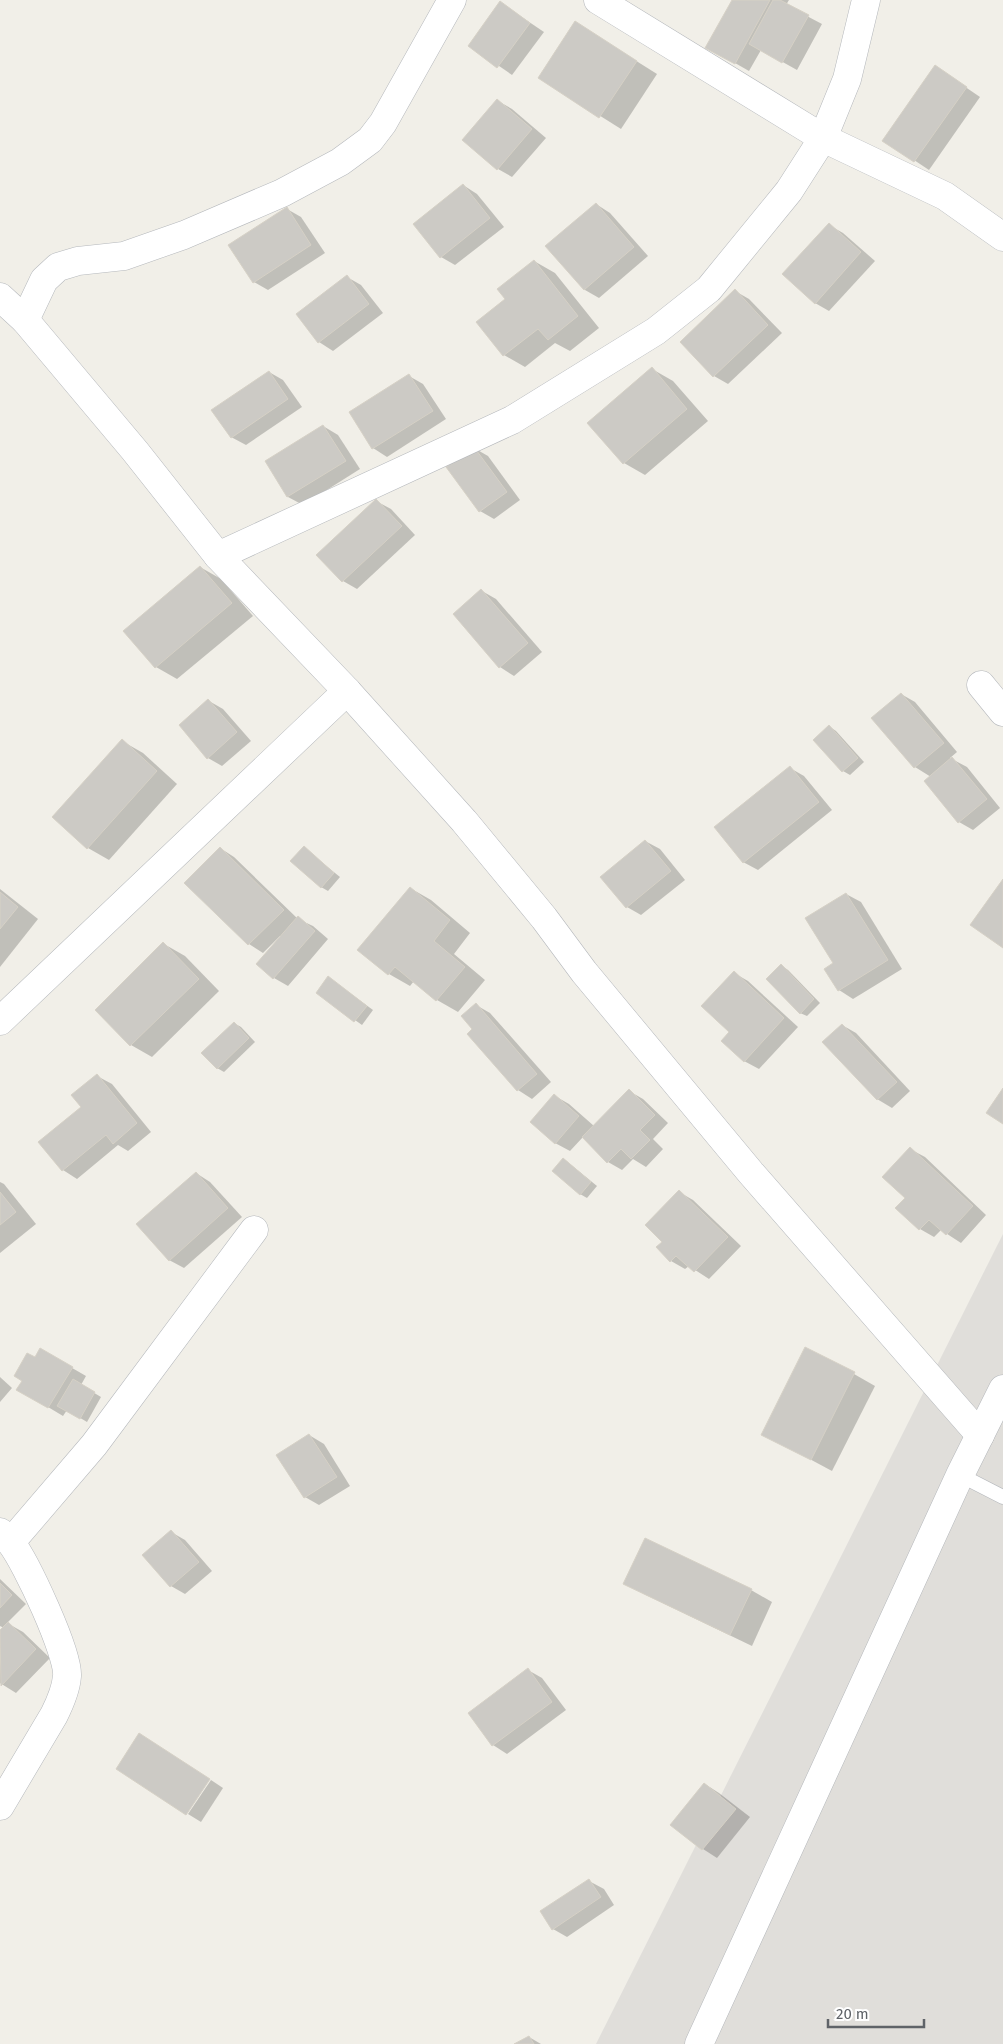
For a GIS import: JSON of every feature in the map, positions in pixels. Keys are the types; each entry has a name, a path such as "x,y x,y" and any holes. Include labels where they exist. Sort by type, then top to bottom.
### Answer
{"street":[{"path":"25,320 44,280 58,268 78,261 124,256 184,235 282,193 340,162 370,140 383,123 452,0"},
{"path":"598,0 822,138 945,196 1003,237"},
{"path":"218,556 512,420 656,330 709,289 789,191 822,138 847,79 866,0"},
{"path":"0,297 25,320 135,451 218,556 347,691 464,821 544,918 584,972 751,1173 980,1435"},
{"path":"981,685 1003,712"},
{"path":"0,1021 347,691"},
{"path":"0,1806 54,1716 62,1700 68,1674 62,1650 36,1587 5,1537 94,1445 254,1230"},
{"path":"699,2044 960,1475 1003,1389"}],"lane":[{"path":"960,1475 1003,1497"}],"shaded area":[{"path":"1003,1234 1003,2044 596,2044"}],"building":[{"path":"732,0 770,0 735,64 705,48"},
{"path":"773,0 780,0 809,15 782,63 749,44"},
{"path":"500,1 530,23 497,68 468,46"},
{"path":"575,21 637,61 599,118 538,78"},
{"path":"935,65 967,87 914,162 882,141"},
{"path":"497,99 532,129 497,170 462,140"},
{"path":"463,184 490,218 440,258 413,224"},
{"path":"596,203 634,247 584,290 545,246"},
{"path":"287,207 311,245 253,283 228,245"},
{"path":"829,223 861,252 815,304 782,274"},
{"path":"534,260 578,316 548,340 538,329 503,356 476,322 505,299 497,289"},
{"path":"347,275 369,304 318,343 296,314"},
{"path":"735,289 768,325 713,377 680,342"},
{"path":"652,367 687,409 623,464 587,423"},
{"path":"269,371 288,399 231,438 211,410"},
{"path":"409,374 433,411 372,449 349,412"},
{"path":"323,425 346,461 287,497 265,461"},
{"path":"474,447 507,492 479,512 446,467"},
{"path":"376,499 402,526 342,582 316,555"},
{"path":"200,566 232,603 155,668 123,631"},
{"path":"481,589 528,643 499,668 453,614"},
{"path":"901,693 944,743 914,768 871,718"},
{"path":"208,699 237,732 207,759 179,725"},
{"path":"829,725 858,758 842,772 813,740"},
{"path":"122,739 157,771 87,849 52,817"},
{"path":"952,757 987,799 958,823 924,781"},
{"path":"790,766 819,802 743,863 714,827"},
{"path":"645,840 671,871 626,908 600,877"},
{"path":"304,846 334,873 321,888 290,861"},
{"path":"220,847 284,910 248,945 184,883"},
{"path":"1003,879 1003,948 970,925"},
{"path":"410,887 450,920 434,941 465,967 436,1001 395,967 388,975 357,950"},
{"path":"0,892 18,907 0,929"},
{"path":"846,893 888,960 838,991 824,969 833,963 805,918"},
{"path":"298,916 315,931 273,979 256,964"},
{"path":"163,942 199,979 130,1046 95,1010"},
{"path":"781,964 814,999 800,1014 766,979"},
{"path":"734,971 784,1018 744,1062 721,1041 729,1032 701,1006"},
{"path":"328,976 367,1006 354,1022 316,993"},
{"path":"476,1003 537,1074 517,1091 467,1034 472,1029 461,1016"},
{"path":"234,1022 249,1038 217,1069 201,1053"},
{"path":"842,1024 897,1082 877,1100 822,1042"},
{"path":"97,1074 137,1123 113,1144 106,1135 62,1171 38,1142 81,1107 71,1095"},
{"path":"1003,1088 1003,1124 986,1113"},
{"path":"629,1089 655,1115 640,1130 650,1140 631,1159 621,1149 607,1163 582,1137"},
{"path":"554,1094 579,1116 555,1144 530,1122"},
{"path":"910,1147 973,1206 946,1235 929,1220 919,1230 895,1208 905,1198 882,1177"},
{"path":"563,1158 591,1182 580,1195 552,1171"},
{"path":"196,1172 228,1208 169,1261 136,1224"},
{"path":"679,1190 728,1237 694,1272 676,1256 670,1262 656,1247 662,1242 645,1225"},
{"path":"0,1192 16,1212 0,1225"},
{"path":"805,1347 855,1372 811,1460 761,1435"},
{"path":"40,1348 73,1367 48,1408 16,1390 22,1381 14,1376 27,1353 35,1357"},
{"path":"73,1379 95,1392 80,1419 57,1406"},
{"path":"309,1434 337,1477 304,1498 276,1455"},
{"path":"171,1530 199,1562 170,1587 142,1555"},
{"path":"645,1538 752,1589 730,1635 623,1584"},
{"path":"0,1583 12,1595 0,1608"},
{"path":"8,1622 36,1649 1,1686 0,1630"},
{"path":"528,1668 552,1702 492,1746 468,1713"},
{"path":"139,1733 210,1779 186,1815 116,1769"},
{"path":"704,1783 736,1809 702,1850 670,1825"},
{"path":"589,1879 601,1897 552,1930 540,1911"},
{"path":"529,2036 534,2044 514,2044"}]}
